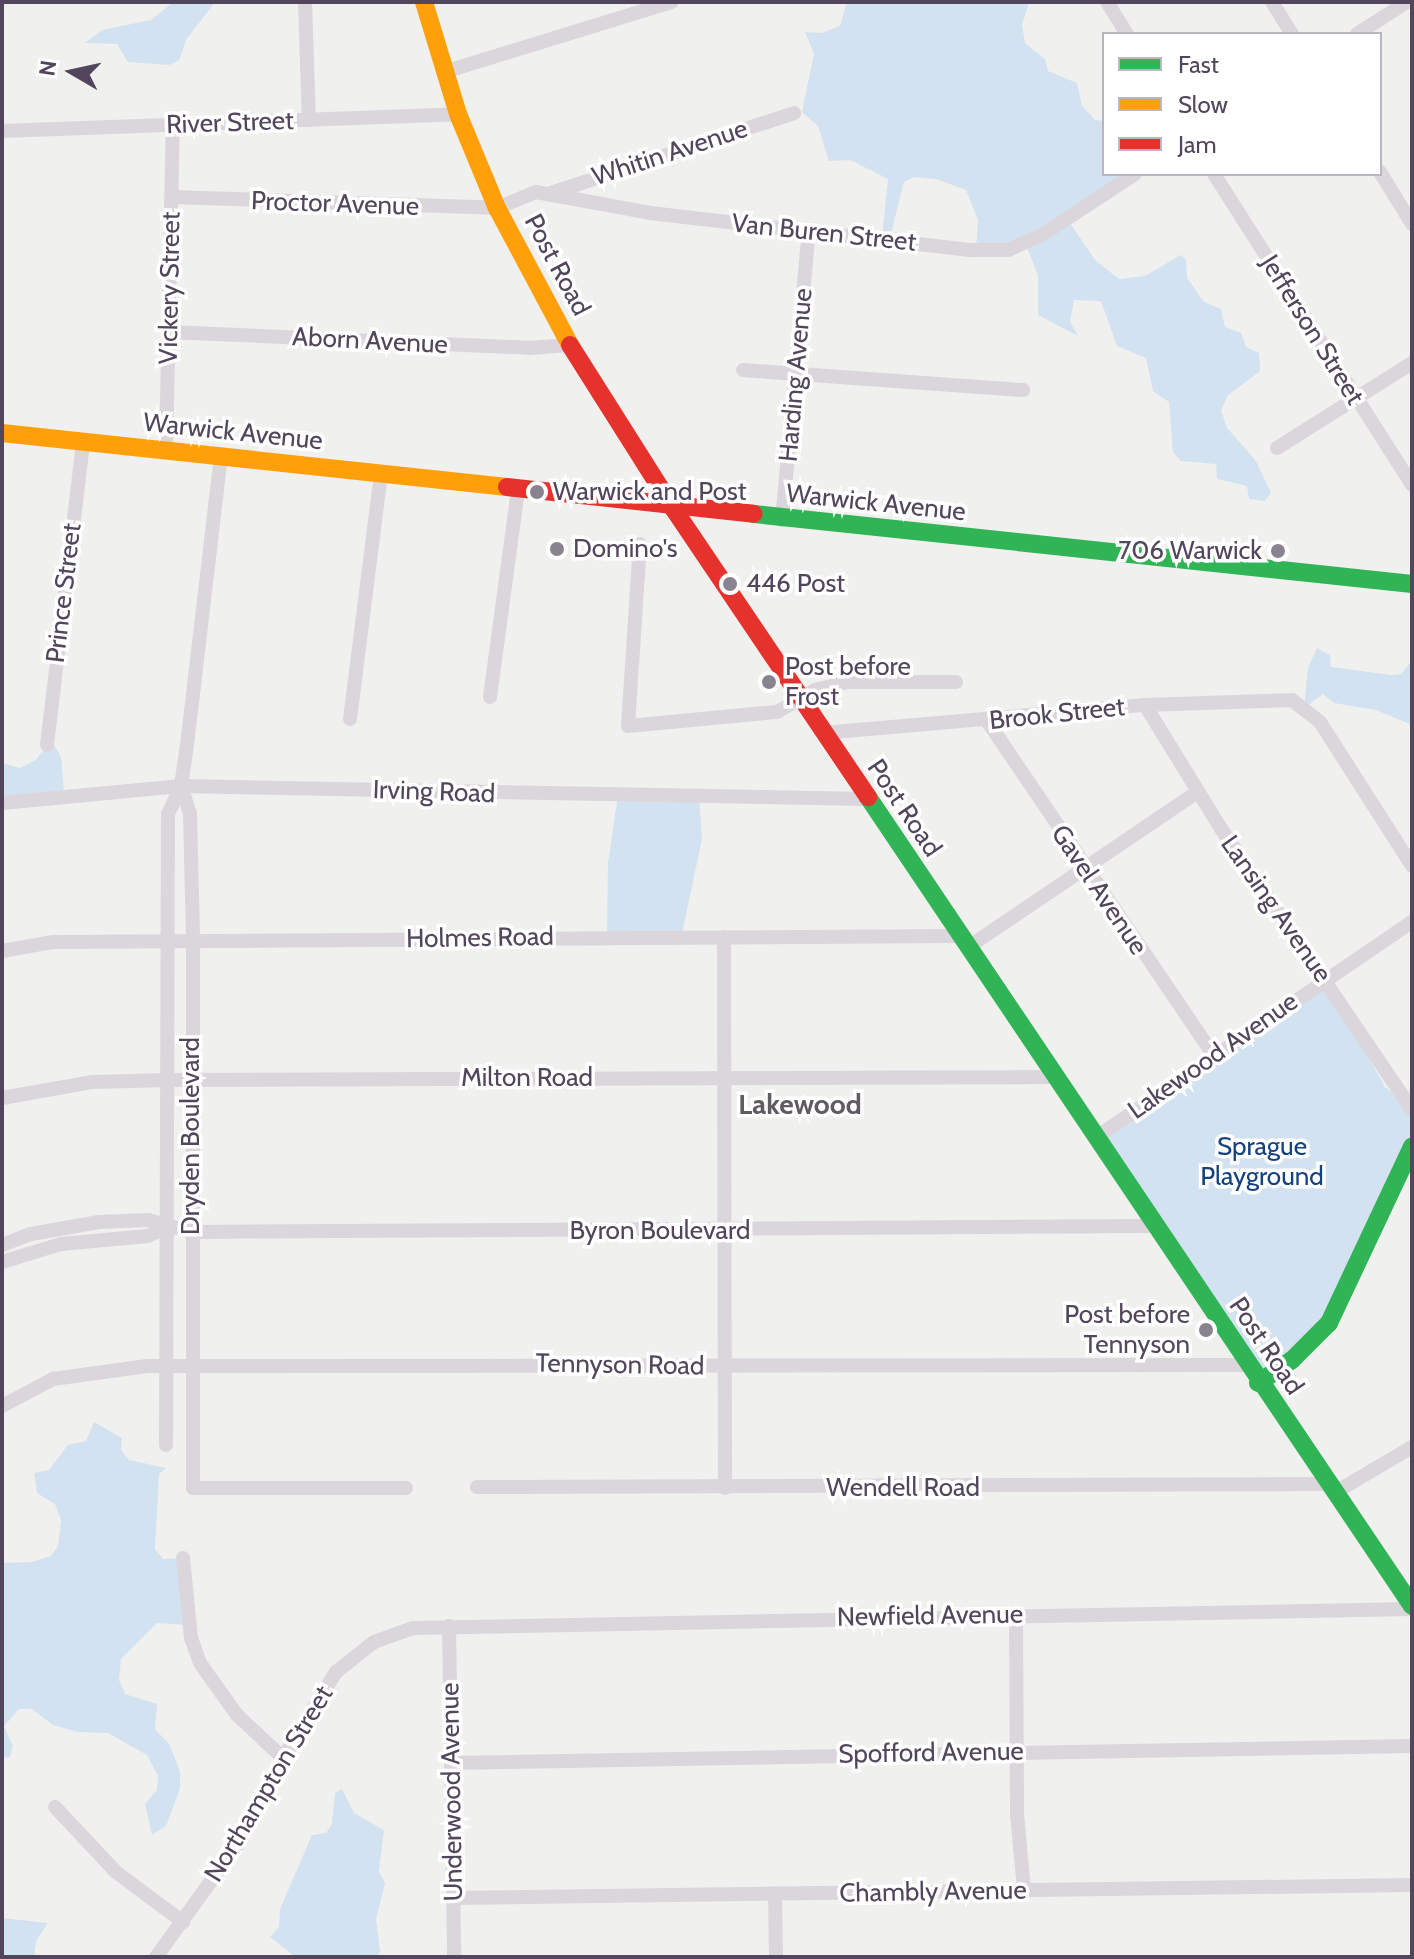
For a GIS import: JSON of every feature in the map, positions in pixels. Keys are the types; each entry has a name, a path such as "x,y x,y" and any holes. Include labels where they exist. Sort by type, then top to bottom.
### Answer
{"main road":[{"name":"Post Road","path":"424,2 458,114 497,208 570,345 798,701 823,733 1412,1608"},
{"name":"Warwick Avenue","path":"2,433 782,520 1412,584"},
{"path":"1258,1383 1292,1360 1329,1323 1412,1147"}],"street":[{"path":"305,2 309,120"},
{"path":"444,72 671,2"},
{"path":"1107,2 1126,32"},
{"path":"1272,2 1291,32"},
{"path":"1360,32 1407,2"},
{"name":"Whitin Avenue","path":"547,194 794,113"},
{"name":"River Street","path":"2,131 458,114"},
{"name":"Vickery Street","path":"166,450 173,125"},
{"path":"1382,175 1412,224"},
{"name":"Van Buren Street","path":"497,208 536,192 650,213 1008,250 1074,216 1132,176"},
{"name":"Jefferson Street","path":"1215,176 1412,485"},
{"name":"Proctor Avenue","path":"172,197 497,208"},
{"name":"Harding Avenue","path":"782,520 798,375 809,231"},
{"name":"Aborn Avenue","path":"169,332 529,348 570,345"},
{"path":"1277,448 1412,363"},
{"path":"743,370 1023,390"},
{"name":"Prince Street","path":"47,745 83,442"},
{"name":"Dryden Boulevard","path":"166,1445 168,814 181,786 207,609 221,456"},
{"path":"350,719 381,475"},
{"path":"490,697 518,490"},
{"path":"640,544 628,726 777,712 846,682 956,682"},
{"name":"Brook Street","path":"823,733 988,722 1145,705 1292,700 1320,722 1412,866"},
{"name":"Lansing Avenue","path":"1145,705 1197,792 1412,1110"},
{"name":"Gavel Avenue","path":"988,722 1214,1056"},
{"name":"Dryden Boulevard","path":"181,786 190,814 193,941 193,1488 406,1488"},
{"name":"Irving Road","path":"2,803 181,786 866,799"},
{"path":"963,942 1085,867 1197,792"},
{"name":"Lakewood Avenue","path":"1095,1138 1412,922"},
{"path":"724,937 725,1488"},
{"name":"Holmes Road","path":"2,951 53,942 724,937 963,942"},
{"name":"Milton Road","path":"2,1098 79,1083 169,1080 1054,1077"},
{"name":"Byron Boulevard","path":"2,1245 99,1222 148,1220 165,1228 191,1232 724,1232 1155,1226"},
{"name":"Byron Boulevard","path":"2,1262 61,1244 148,1236 165,1228"},
{"name":"Tennyson Road","path":"2,1406 68,1375 166,1366 1247,1365"},
{"path":"1332,1488 1412,1447"},
{"name":"Wendell Road","path":"477,1487 1332,1488"},
{"path":"183,1558 191,1638 200,1663 237,1715 283,1758"},
{"name":"Newfield Avenue","path":"449,1626 1412,1608"},
{"path":"1016,1615 1016,1751 1024,1890"},
{"name":"Northampton Street","path":"156,1957 243,1837 319,1696 357,1654 413,1628 449,1626"},
{"name":"Underwood Avenue","path":"449,1626 454,1957"},
{"name":"Spofford Avenue","path":"451,1763 1412,1746"},
{"path":"55,1807 116,1872 183,1922"},
{"name":"Chambly Avenue","path":"453,1898 1412,1885"},
{"path":"775,1894 776,1957"}],"green space":[{"path":"173,2 215,2 186,40 179,60 169,65 128,62 117,44 85,43 102,30 151,20"},
{"path":"847,2 1029,3 1022,25 1025,43 1045,59 1048,71 1077,83 1082,106 1095,120 1102,121 1102,176 1130,176 1068,220 1095,260 1119,279 1145,276 1181,255 1186,260 1187,278 1204,302 1221,309 1225,327 1241,333 1246,347 1259,353 1260,371 1227,396 1221,411 1227,428 1256,461 1271,493 1265,501 1249,499 1247,486 1217,479 1216,464 1181,461 1173,452 1169,402 1153,391 1146,358 1117,346 1101,301 1074,300 1070,321 1078,336 1038,315 1038,275 1025,243 976,248 978,220 966,190 936,179 914,177 904,182 890,237 882,236 888,179 850,160 829,161 818,126 802,112 814,54 805,32 821,33 840,26"},
{"path":"1317,648 1330,655 1331,667 1391,675 1401,674 1412,661 1412,725 1376,710 1334,703 1323,694 1304,708 1308,668"},
{"path":"51,739 61,757 64,792 2,801 2,763 20,768 37,759"},
{"path":"618,795 699,797 702,839 682,934 607,935 608,863"},
{"name":"Sprague Playground","path":"1325,980 1385,1087 1412,1107 1412,1145 1328,1322 1263,1379 1096,1140"},
{"path":"94,1422 122,1438 121,1450 129,1460 166,1468 159,1474 155,1549 163,1559 183,1558 188,1625 157,1623 121,1659 119,1680 125,1694 157,1704 155,1729 169,1744 180,1771 180,1789 166,1826 152,1835 145,1804 157,1790 158,1776 147,1755 108,1733 77,1732 53,1725 32,1709 19,1709 4,1726 13,1746 10,1757 2,1758 2,1563 32,1562 51,1556 58,1546 61,1520 55,1504 37,1493 34,1473 49,1470 68,1445 86,1441"},
{"path":"342,1789 354,1813 384,1830 379,1872 385,1883 376,1919 380,1951 378,1957 295,1957 270,1937 279,1927 280,1909 312,1835 326,1833 332,1824 335,1793"},
{"path":"2,1918 48,1923 36,1941 34,1957 2,1957"}],"traffic: fast":[{"path":"754,514 1412,584"},
{"path":"868,797 1412,1606"},
{"path":"1258,1383 1292,1360 1329,1323 1412,1147"}],"traffic: slow":[{"path":"424,2 458,114 497,208 570,345"},
{"path":"2,433 507,487"}],"traffic: jam":[{"path":"570,345 673,508"},
{"path":"507,487 754,514"},
{"path":"673,508 868,797"}],"place":[{"name":"Warwick and Post","path":"537,492"},
{"name":"Domino's","path":"557,549"},
{"name":"706 Warwick","path":"1278,551"},
{"name":"446 Post","path":"730,584"},
{"name":"Post before Frost","path":"769,682"},
{"name":"Post before Tennyson","path":"1206,1330"}],"district":[{"name":"Lakewood","path":"800,1104"}]}
